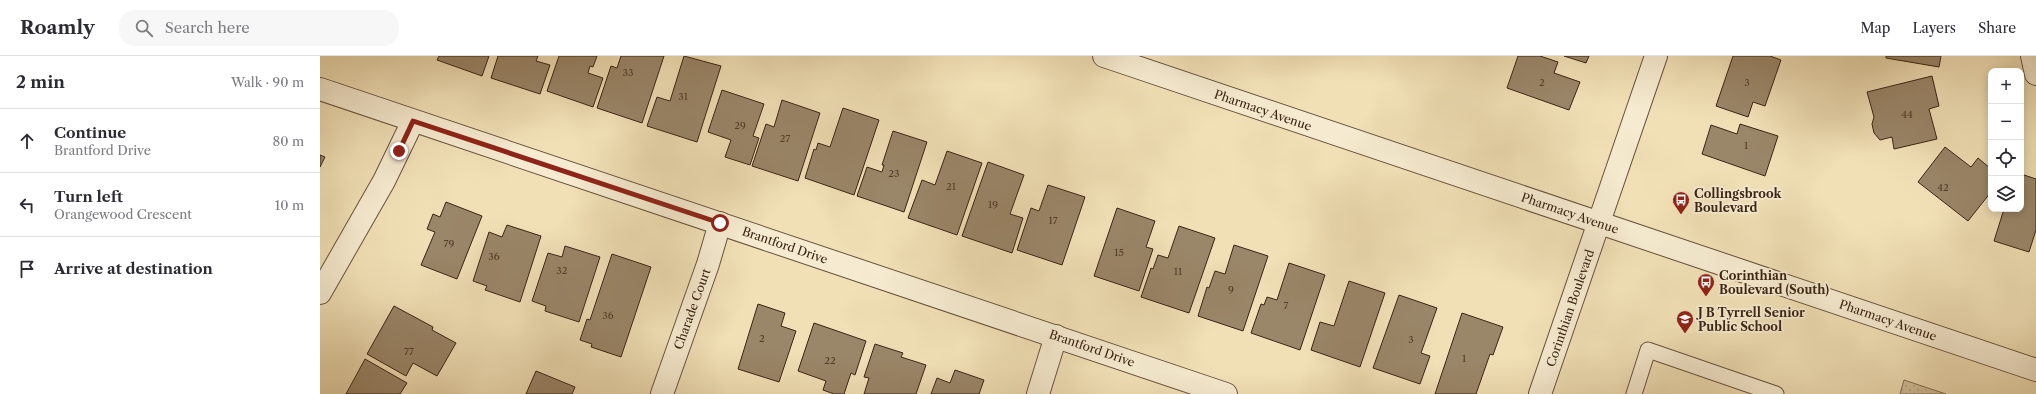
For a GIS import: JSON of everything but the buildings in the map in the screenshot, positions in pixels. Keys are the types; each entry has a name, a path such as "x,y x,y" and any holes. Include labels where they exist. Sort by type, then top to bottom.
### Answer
{"street":[{"name":"Pharmacy Avenue","path":"1104,56 2036,370"},
{"path":"1600,223 1656,56"},
{"path":"2032,56 2036,74"},
{"name":"Brantford Drive","path":"320,89 1226,394"},
{"path":"320,293 384,181 413,121"},
{"name":"Charade Court","path":"662,394 708,264 720,223"},
{"name":"Corinthian Boulevard","path":"1540,394 1600,223"},
{"path":"1038,394 1056,336"}],"lane":[{"path":"1634,394 1648,350 1776,394"}],"shaded area":[{"path":"1904,380 1946,394 1900,394"}],"place":[{"name":"Collingsbrook Boulevard","path":"1681,215"},
{"name":"Corinthian Boulevard (South)","path":"1706,297"},
{"name":"J B Tyrrell Senior Public School","path":"1685,334"}],"route":[{"path":"399,151 413,121 720,223"}]}
